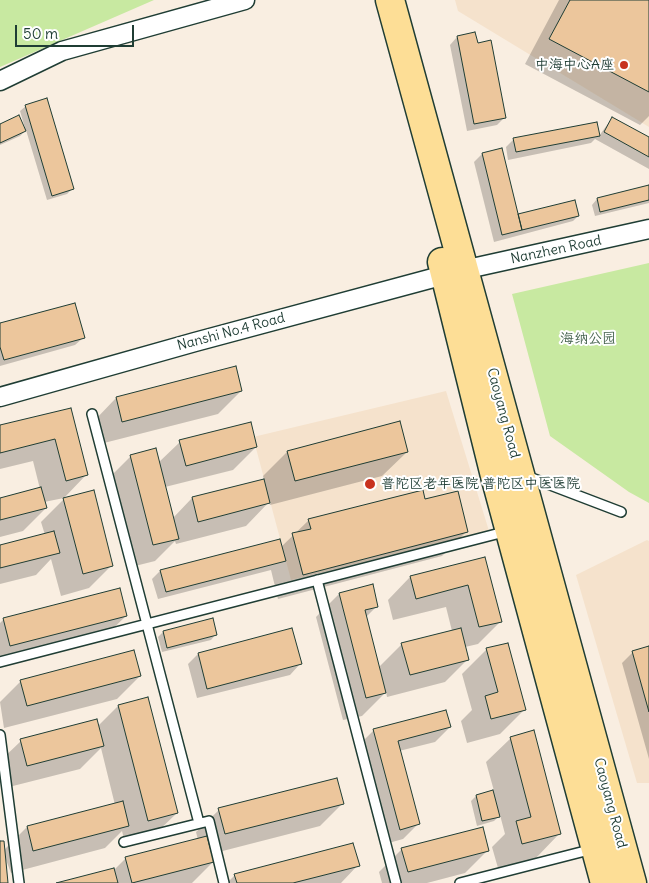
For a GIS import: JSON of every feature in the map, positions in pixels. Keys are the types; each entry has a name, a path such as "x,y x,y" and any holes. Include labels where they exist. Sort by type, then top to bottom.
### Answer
{"main road":[{"name":"Caoyang Road","path":"372,0 454,273 519,473 632,883"},
{"name":"Caoyang Road","path":"390,0 454,273 510,531 605,883"}],"street":[{"path":"0,82 62,51 245,0"},
{"name":"Nanzhen Road","path":"454,273 649,229"},
{"name":"Nanshi No.4 Road","path":"0,398 196,342 454,273"}],"lane":[{"path":"92,414 199,823"},
{"path":"519,473 621,512"},
{"path":"0,662 510,531"},
{"path":"317,580 396,883"},
{"path":"0,735 19,883"},
{"path":"124,842 208,821 224,883"},
{"path":"460,883 595,848"}],"shaded area":[{"path":"455,0 649,0 649,127 458,11"},
{"name":"普陀区老年医院 普陀区中医医院","path":"446,391 489,531 291,580 253,437"},
{"path":"647,540 649,541 649,783 637,783 576,575"}],"green space":[{"path":"0,0 154,0 0,67"},
{"name":"海纳公园","path":"649,263 649,503 629,492 550,436 512,294"}],"building":[{"name":"中海中心A座","path":"570,0 649,0 649,92 549,39"},
{"path":"475,32 478,43 491,40 506,118 474,124 457,36"},
{"path":"47,98 74,189 52,196 25,105"},
{"path":"19,115 26,131 0,143 0,124"},
{"path":"612,117 649,137 649,157 604,132"},
{"path":"597,122 600,136 516,152 513,138"},
{"path":"502,148 522,230 502,235 482,153"},
{"path":"649,185 649,200 600,212 597,198"},
{"path":"575,200 579,216 522,230 518,214"},
{"path":"75,303 85,338 4,360 0,347 0,323"},
{"path":"236,366 242,391 122,422 116,397"},
{"path":"71,408 88,475 66,481 55,439 0,453 0,425"},
{"path":"400,421 408,452 295,481 287,451"},
{"path":"251,422 257,447 186,466 179,440"},
{"path":"156,448 179,539 153,545 130,455"},
{"path":"264,479 270,503 198,522 192,497"},
{"path":"41,487 47,508 0,520 0,498"},
{"path":"94,490 113,566 83,574 63,498"},
{"path":"423,490 425,499 458,491 468,532 303,575 292,533 311,529 308,519"},
{"path":"54,531 60,553 0,568 0,545"},
{"path":"280,539 286,561 166,592 160,570"},
{"path":"485,557 502,622 479,627 468,585 416,599 410,576"},
{"path":"373,584 378,607 365,610 386,693 366,698 339,593"},
{"path":"120,588 127,616 10,646 3,618"},
{"path":"213,618 217,635 167,648 163,631"},
{"path":"292,628 302,664 207,689 198,653"},
{"path":"461,628 469,660 410,675 401,643"},
{"path":"508,643 526,710 491,719 485,696 498,692 486,648"},
{"path":"649,646 649,712 632,651"},
{"path":"134,650 141,676 27,706 20,680"},
{"path":"148,697 178,813 148,821 118,705"},
{"path":"446,710 451,727 398,741 420,824 400,830 373,729"},
{"path":"97,719 104,746 27,766 20,739"},
{"path":"534,730 561,834 522,844 516,821 531,817 510,737"},
{"path":"337,778 344,804 225,834 218,808"},
{"path":"493,790 500,817 482,821 476,795"},
{"path":"123,801 129,826 33,851 27,826"},
{"path":"483,827 489,851 408,872 401,848"},
{"path":"207,836 214,862 132,883 125,857"},
{"path":"0,841 4,841 8,883 0,883"},
{"path":"353,843 360,866 293,883 237,883 234,874"},
{"path":"114,868 118,883 56,883"}],"place":[{"name":"中海中心A座","path":"624,65"},
{"name":"普陀区老年医院 普陀区中医医院","path":"370,484"}]}
